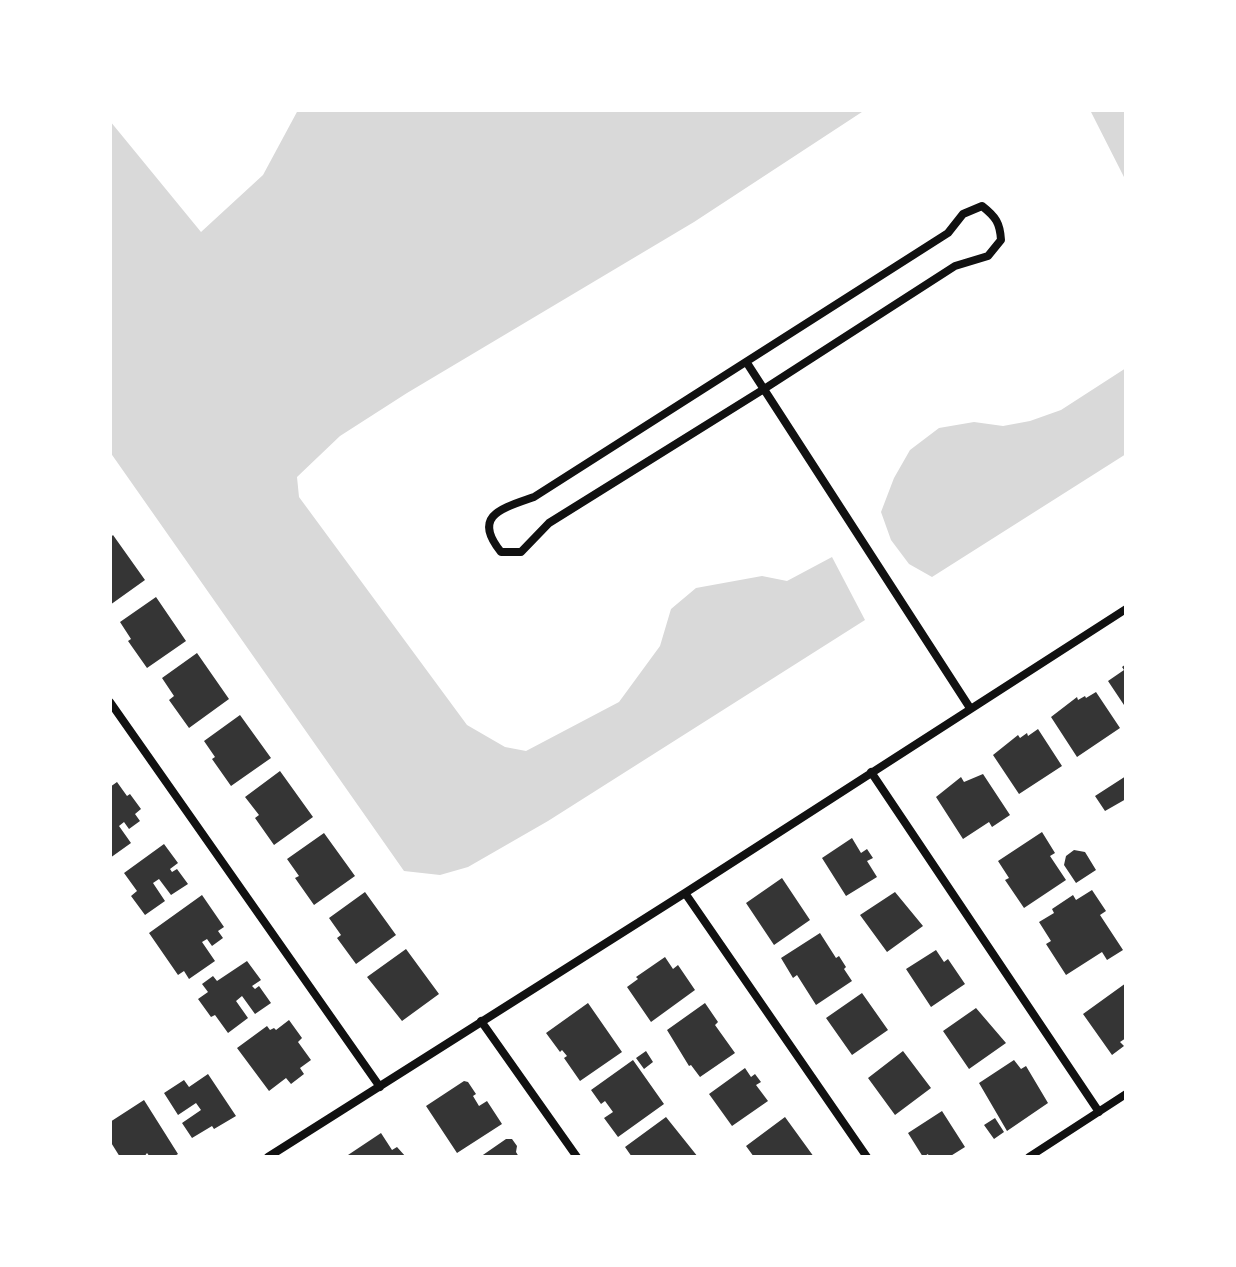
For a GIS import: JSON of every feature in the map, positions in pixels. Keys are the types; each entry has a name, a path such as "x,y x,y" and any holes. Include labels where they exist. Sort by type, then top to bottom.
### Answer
{"street":[{"path":"982,206 996,217 1001,228 1001,240 988,256 955,266 764,389 549,523 521,552 501,552 490,539 488,525 501,509 534,497 747,363 948,233 963,214 982,206"},
{"path":"747,363 970,708"},
{"path":"268,1157 283,1153 481,1021 1126,609"},
{"path":"110,702 380,1087"},
{"path":"871,772 1099,1112"},
{"path":"685,893 867,1157"},
{"path":"481,1021 577,1157"},
{"path":"1029,1157 1126,1094"}],"shaded area":[{"path":"298,110 865,110 694,222 340,436 297,477 299,497 467,725 505,747 526,751 619,702 660,646 671,609 696,588 762,576 787,581 832,557 865,620 548,821 468,867 440,875 404,871 110,452 110,121 201,232 263,175"},
{"path":"1090,110 1126,110 1126,181"},
{"path":"1126,368 1126,454 932,577 909,564 891,540 881,512 894,478 910,450 939,428 974,422 1003,426 1061,410"}],"building":[{"path":"113,535 145,580 110,605 110,538"},
{"path":"156,597 186,641 147,668 128,641 131,639 120,622"},
{"path":"197,653 229,699 189,728 169,700 174,696 162,678"},
{"path":"1126,664 1126,708 1108,681 1124,670 1122,667"},
{"path":"1096,692 1120,728 1077,757 1051,717 1077,697 1078,700 1086,698"},
{"path":"240,715 271,758 231,786 212,759 215,757 204,741"},
{"path":"1038,729 1062,766 1019,794 993,755 1018,735 1020,738 1027,733 1028,736"},
{"path":"280,771 313,817 274,845 255,818 259,815 245,797"},
{"path":"983,774 1010,815 992,827 989,822 963,839 936,797 961,777 964,782"},
{"path":"1126,776 1126,799 1105,811 1095,796"},
{"path":"117,782 141,809 135,814 140,821 129,829 124,822 119,826 131,843 110,858 110,787"},
{"path":"1042,832 1055,853 1050,856 1066,880 1024,908 1005,880 1009,878 998,861"},
{"path":"324,833 355,876 314,905 295,878 299,876 287,859"},
{"path":"852,838 861,853 867,849 873,858 867,861 877,877 846,896 822,858"},
{"path":"164,844 178,863 170,869 172,872 177,869 188,884 171,895 159,879 153,883 165,901 145,915 131,896 137,891 124,873"},
{"path":"1074,850 1085,852 1096,870 1076,883 1064,865 1066,856"},
{"path":"782,878 810,920 774,945 746,903"},
{"path":"1092,890 1106,911 1100,915 1123,950 1107,960 1102,952 1066,975 1046,944 1051,941 1039,922 1073,895 1076,900"},
{"path":"365,892 396,935 356,964 337,938 341,935 329,918"},
{"path":"895,892 923,926 887,952 860,915"},
{"path":"202,895 224,927 218,931 223,938 212,946 207,939 202,942 215,961 189,979 184,971 178,975 149,933"},
{"path":"820,933 836,958 839,956 852,981 816,1005 797,975 793,978 781,958"},
{"path":"406,949 439,994 402,1021 367,977"},
{"path":"936,950 944,962 948,959 965,984 931,1007 906,969"},
{"path":"665,957 673,969 678,965 695,990 651,1022 627,987"},
{"path":"247,961 261,980 252,986 255,989 259,986 271,1003 255,1014 242,996 236,1001 248,1018 228,1033 198,999 208,992 202,984 213,976 217,981"},
{"path":"1126,983 1126,1038 1120,1042 1124,1046 1112,1055 1083,1014"},
{"path":"862,993 888,1030 852,1055 826,1018"},
{"path":"588,1003 622,1052 580,1081 564,1058 567,1056 562,1050 560,1052 546,1033"},
{"path":"705,1003 718,1022 715,1025 735,1053 700,1077 689,1066 667,1030"},
{"path":"976,1008 1006,1043 969,1069 943,1031"},
{"path":"289,1020 302,1038 298,1042 311,1060 300,1068 304,1074 291,1084 286,1078 269,1091 237,1048 267,1026 270,1030 276,1030"},
{"path":"646,1051 653,1062 644,1069 636,1058"},
{"path":"903,1051 931,1088 895,1115 868,1078"},
{"path":"633,1060 664,1104 618,1137 604,1118 613,1112 605,1101 601,1104 591,1090"},
{"path":"1014,1060 1021,1069 1026,1066 1048,1103 1007,1131 979,1083"},
{"path":"745,1068 751,1077 755,1074 761,1082 756,1085 768,1101 732,1126 709,1094"},
{"path":"208,1074 236,1116 192,1138 182,1123 201,1110 196,1103 178,1115 164,1093 184,1080 189,1087"},
{"path":"464,1081 476,1094 473,1096 479,1106 487,1101 502,1124 457,1153 426,1106"},
{"path":"144,1100 178,1154 173,1157 150,1157 147,1153 144,1157 120,1157 110,1141 110,1122"},
{"path":"942,1111 965,1147 949,1157 929,1157 928,1154 923,1157 908,1133"},
{"path":"666,1117 698,1157 632,1157 625,1147"},
{"path":"785,1117 814,1157 754,1157 746,1146"},
{"path":"995,1118 1004,1132 994,1139 984,1125"},
{"path":"381,1133 392,1150 397,1147 406,1157 345,1157"},
{"path":"506,1139 512,1139 519,1157 480,1157"}]}
